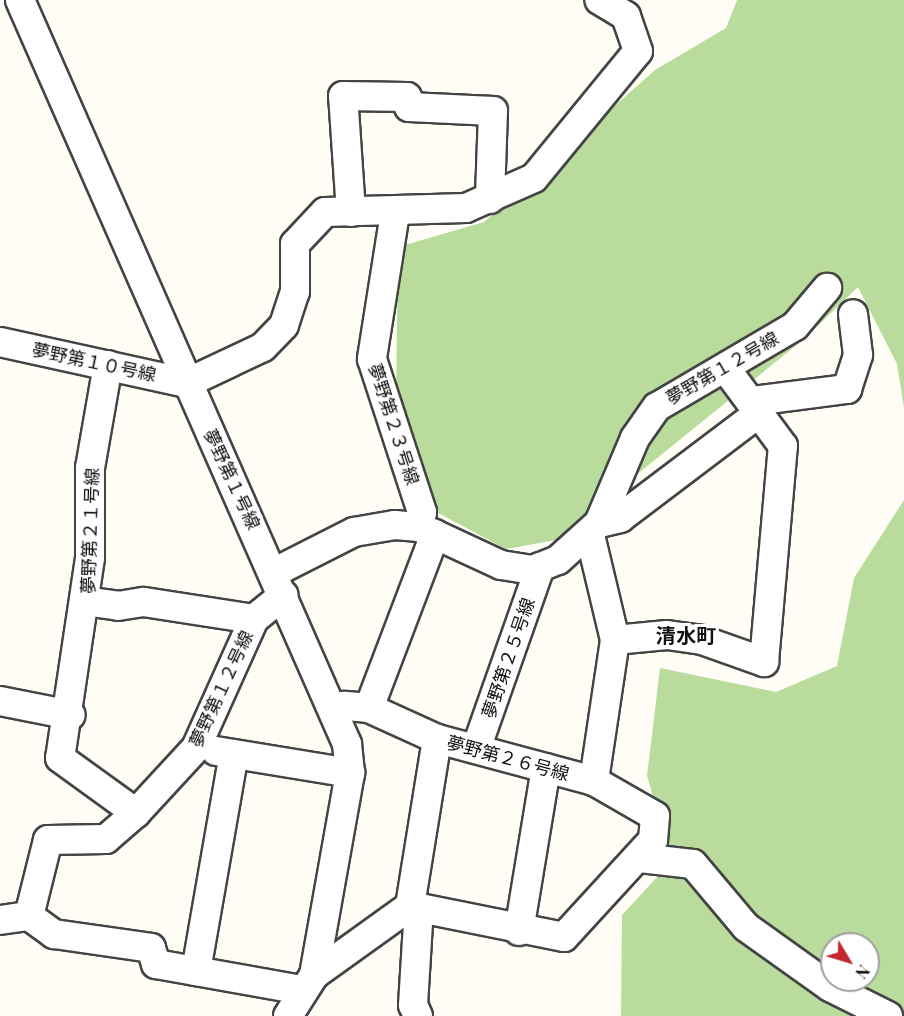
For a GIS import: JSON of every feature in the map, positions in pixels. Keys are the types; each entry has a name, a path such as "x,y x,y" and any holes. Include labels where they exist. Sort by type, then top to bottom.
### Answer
{"street":[{"name":"夢野第１号線","path":"20,0 187,383 280,584 347,744 350,773 308,982"},
{"path":"187,383 262,347 284,325 296,292 295,243 325,212 395,213 466,208 534,177 638,51 624,8 599,0"},
{"path":"351,212 343,96 407,97 409,107 493,111 490,199"},
{"name":"夢野第２３号線","path":"395,213 372,359 427,531"},
{"name":"夢野第１２号線","path":"595,529 636,438 657,407 795,327 827,288"},
{"path":"540,567 595,529 620,518 752,418 761,400 847,389 858,355 853,314"},
{"name":"夢野第１０号線","path":"0,342 187,383"},
{"name":"夢野第２１号線","path":"108,365 90,468 84,601 118,606 144,602 254,619"},
{"path":"615,640 667,635 702,640 764,662 783,446 726,369"},
{"path":"594,781 615,640 595,529"},
{"path":"369,708 427,531"},
{"name":"夢野第１２号線","path":"29,916 48,840 106,840 136,813 196,748 254,619 280,584 354,532 427,531 501,565 540,567"},
{"name":"夢野第２５号線","path":"476,749 540,567"},
{"path":"84,601 70,715 60,758 136,813"},
{"path":"0,701 70,715"},
{"name":"夢野第２６号線","path":"334,712 344,706 369,708 437,739 594,781 656,816 647,849"},
{"path":"418,1016 413,1005 414,907 437,739"},
{"path":"196,748 350,773"},
{"path":"196,971 234,754"},
{"path":"519,931 546,768"},
{"path":"288,1016 308,982 414,907 519,931 564,938 647,849 693,864 746,927 830,987 888,1016"},
{"path":"0,920 29,916 54,934 151,948 156,964 196,971 308,982"}],"green space":[{"path":"737,0 904,0 904,408 897,364 858,287 804,339 556,540 506,549 438,513 396,401 398,247 484,222 655,70 726,28"},
{"path":"904,500 904,1016 621,1016 622,915 672,861 647,776 660,668 776,692 837,666 854,578"}],"district":[{"name":"清水町","path":"686,634"}]}
